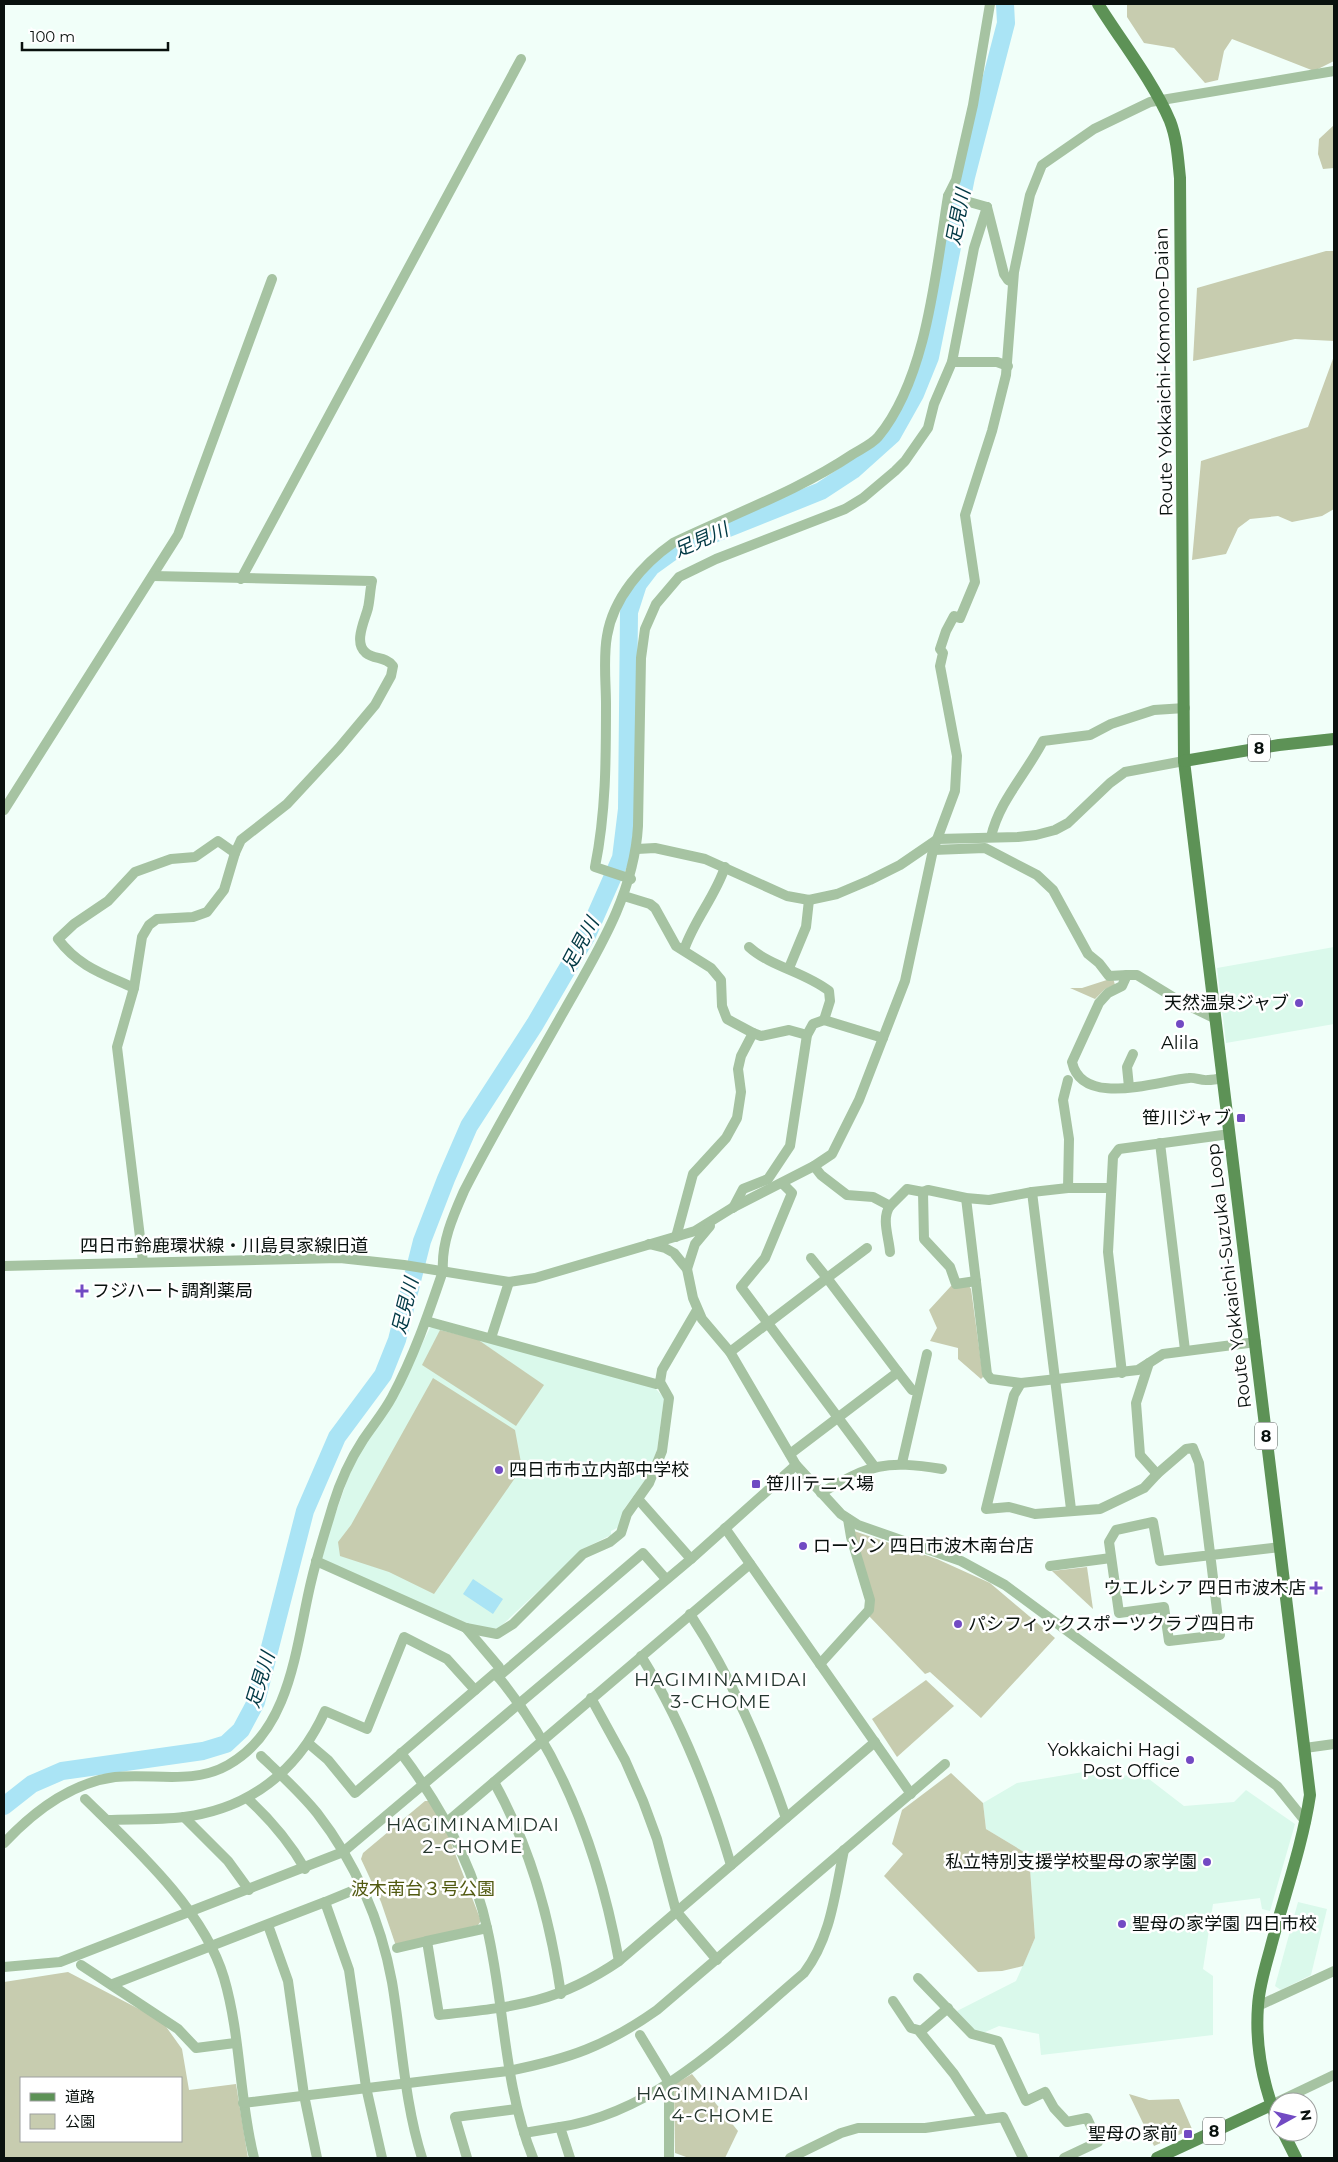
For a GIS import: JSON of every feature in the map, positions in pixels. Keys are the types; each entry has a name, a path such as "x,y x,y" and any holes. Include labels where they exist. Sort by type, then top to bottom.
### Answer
{"main road":[{"name":"Route Yokkaichi-Komono-Daian","path":"1098,4 1160,101 1171,123 1177,150 1180,178 1184,761"},
{"name":"8","path":"1184,761 1279,745 1334,739"},
{"name":"Route Yokkaichi-Suzuka Loop","path":"1184,761 1310,1795 1306,1822 1279,1914 1258,2006 1259,2044 1264,2083 1268,2096"},
{"name":"8","path":"1157,2158 1268,2106"},
{"path":"1288,2142 1296,2158"}],"street":[{"path":"629,878 595,867 602,831 606,766 607,636 619,602 652,557 673,543 833,468 877,438 893,414 910,378 927,323 948,196 956,180 973,105 990,4"},
{"path":"241,579 521,59"},
{"path":"952,362 997,362 1008,366 1013,282 1028,206 1042,166 1064,148 1119,115 1150,102 1334,71"},
{"path":"948,196 987,208"},
{"path":"987,208 1004,274 1008,280 1013,282"},
{"path":"4,1843 27,1818 49,1802 70,1791 115,1777 193,1777 211,1773 246,1753 263,1734 289,1681 316,1561 334,1503 349,1464 391,1399 415,1353 441,1271 448,1232 464,1191 598,949 624,896 637,849 641,658 645,629 656,604 680,578 716,559 845,509 863,498 906,461 928,428 934,404 952,362 974,248 987,208"},
{"path":"4,810 178,536 272,279"},
{"name":"四日市鈴鹿環状線・川島貝家線旧道","path":"4,1266 340,1258 404,1265 509,1282 544,1276 695,1231 732,1208 778,1186 832,1154 859,1100 905,981 934,850 953,800 958,773 957,756 940,666 943,653 940,649 946,631 954,616 960,618 974,582 965,515 992,431 1008,366"},
{"path":"143,1262 117,1047 134,988 142,936 149,924 157,919 193,917 207,912 224,890 241,840 287,804 338,748 375,705 391,676 393,666 388,659 366,653 361,646 360,636 368,608 372,580 153,576"},
{"path":"991,837 995,820 1002,806 1024,775 1043,741 1090,735 1111,724 1154,710 1184,708"},
{"path":"637,849 655,848 681,852 725,867 787,896 809,900 838,894 870,880 900,864 938,839 1036,835 1055,830 1068,823 1110,783 1126,772 1184,761"},
{"path":"134,988 88,968 70,954 58,939 74,924 108,900 140,870 170,860 195,857 218,840 235,853"},
{"path":"934,850 985,848 1037,875 1053,890 1088,954 1109,976 1137,975 1181,1002 1216,1019"},
{"path":"684,950 698,919 719,884 725,867"},
{"path":"624,896 650,904 655,908 670,939 676,946 711,968 721,980 722,1006 727,1019 761,1036 789,1030 807,1035"},
{"path":"789,968 806,927 809,900"},
{"path":"749,947 759,956 789,968 829,991 830,1001 824,1020"},
{"path":"1127,974 1122,986 1108,993 1098,1003 1072,1062 1074,1073 1090,1086 1109,1089 1191,1078 1207,1080 1223,1078"},
{"path":"732,1208 743,1189 768,1179 790,1146 807,1035 816,1022 824,1020 883,1038"},
{"path":"676,1237 694,1174 726,1138 737,1118 741,1092 738,1069 741,1056 753,1032"},
{"path":"1129,1087 1128,1067 1133,1054"},
{"path":"1068,1080 1063,1100 1069,1139 1068,1188"},
{"path":"1122,1373 1108,1252 1113,1157 1119,1149 1230,1134"},
{"path":"1160,1144 1186,1350"},
{"path":"814,1166 821,1175 847,1195 873,1197 890,1206"},
{"path":"768,1179 792,1193 765,1258 741,1287 874,1466"},
{"path":"890,1252 885,1221 887,1211 907,1188 923,1192 928,1190 966,1198 989,1200 1068,1188 1111,1188"},
{"path":"923,1192 924,1240 950,1267 956,1284 976,1281"},
{"path":"1032,1192 1071,1509"},
{"path":"966,1198 987,1374 991,1379 1021,1383 1122,1373 1138,1370 1164,1354 1256,1342"},
{"path":"687,1269 695,1244 718,1218"},
{"path":"648,1244 665,1248 674,1254 687,1269 697,1310 730,1352 796,1465 848,1519 858,1525 961,1561 993,1578 1277,1786 1306,1822"},
{"path":"730,1352 867,1248"},
{"path":"812,1258 912,1390"},
{"path":"491,1338 509,1282"},
{"path":"316,1561 466,1628 496,1634 513,1624 583,1554 610,1542 620,1533 627,1514 649,1482 662,1451 669,1398 660,1382 662,1370 697,1310"},
{"path":"426,1321 656,1384 660,1382"},
{"path":"902,1463 927,1354"},
{"path":"1149,1363 1136,1403 1140,1455 1157,1474"},
{"path":"790,1454 898,1372"},
{"path":"1021,1383 1014,1395 986,1509 1009,1508 1035,1514 1071,1509 1100,1509 1144,1488 1186,1449 1193,1448 1199,1463 1209,1556 1220,1635 1169,1642 1164,1607 1119,1613 1109,1542 1116,1530 1153,1522 1160,1561 1209,1556 1280,1547"},
{"path":"821,1493 846,1478 874,1466 902,1463 942,1469"},
{"path":"4,1967 60,1962 305,1869 343,1852 691,1559 796,1465"},
{"path":"638,1499 691,1559"},
{"path":"820,1664 869,1610 870,1600 850,1538 848,1519"},
{"path":"725,1528 911,1794"},
{"path":"308,1743 328,1760 355,1793 495,1673 643,1553 666,1579"},
{"path":"1050,1566 1111,1558"},
{"path":"447,1822 750,1564"},
{"path":"690,1614 710,1644 740,1700 760,1746 786,1818"},
{"path":"466,1628 498,1672 542,1740 569,1792 594,1854 606,1897 619,1961"},
{"path":"107,1820 184,1817 217,1809 247,1798 281,1775 308,1743 325,1711 367,1729 404,1637 447,1659 475,1690"},
{"path":"641,1656 678,1721 696,1762 714,1808 731,1865"},
{"path":"591,1698 621,1751 643,1801 657,1839 676,1911 717,1960"},
{"path":"427,1941 439,2015 522,2005 561,1994 601,1973 619,1961 874,1742"},
{"path":"1305,1748 1334,1744"},
{"path":"401,1753 424,1784 447,1822 471,1875 487,1928 501,2008 508,2071 517,2109 533,2158"},
{"path":"261,1756 316,1813 343,1852 366,1895 385,1951 392,1984 405,2083 422,2158"},
{"path":"243,2104 508,2071 580,2054 619,2035 658,2010 945,1764"},
{"path":"494,1782 510,1811 536,1877 551,1935 561,1994"},
{"path":"247,1798 268,1817 292,1846 305,1869"},
{"path":"85,1799 107,1820 192,1912 212,1947 224,1977 243,2104 254,2158"},
{"path":"184,1817 228,1861 249,1890"},
{"path":"524,2133 560,2128 609,2113 669,2083 731,2035 804,1973 813,1961 826,1936 844,1850"},
{"path":"113,1984 212,1947 354,1890"},
{"path":"325,1902 349,1970 366,2088 382,2158"},
{"path":"268,1925 282,1957 288,1981 304,2095 317,2158"},
{"path":"397,1948 487,1928"},
{"path":"81,1965 113,1984 178,2029 196,2048 235,2043"},
{"path":"1258,2006 1334,1971"},
{"path":"918,1978 972,2034 998,2041 1026,2101 1045,2092 1054,2108 1067,2122 1087,2118 1098,2142 1064,2158"},
{"path":"893,2001 911,2028 922,2031"},
{"path":"922,2031 948,2008"},
{"path":"922,2031 920,2032 954,2074 983,2119"},
{"path":"640,2035 669,2083 666,2157"},
{"path":"1298,2092 1334,2075"},
{"path":"467,2158 455,2117 517,2109"},
{"path":"790,2158 841,2133 858,2128 925,2128 1004,2117 1023,2158"},
{"path":"560,2128 570,2158"}],"shaded area":[{"path":"1334,947 1334,1024 1226,1043 1217,968"},
{"name":"四日市市立内部中学校","path":"435,1326 655,1388 664,1398 657,1450 645,1480 624,1509 619,1527 611,1531 611,1535 583,1549 499,1628 489,1630 473,1626 322,1561 321,1555 354,1461 417,1354 430,1328"},
{"name":"聖母の家学園 四日市校","path":"1089,1771 1110,1778 1135,1774 1145,1780 1149,1779 1184,1806 1234,1802 1246,1790 1295,1824 1270,1911 1262,1909 1260,1898 1213,1904 1203,1969 1213,1976 1213,2035 1041,2055 1039,2034 999,2026 983,2033 973,2031 957,2011 1016,1981 1035,1938 1029,1855 986,1829 983,1803 1017,1783"},
{"path":"1298,1902 1327,1909 1311,1975 1281,1990 1275,1986"}],"green space":[{"path":"1127,4 1334,4 1334,61 1314,71 1232,39 1224,51 1218,80 1205,83 1174,48 1144,43 1127,17"},
{"path":"1334,125 1334,168 1323,169 1318,154 1319,139"},
{"path":"1326,251 1334,251 1334,341 1295,339 1193,361 1197,288"},
{"path":"1334,356 1334,509 1322,516 1292,522 1278,516 1250,519 1238,528 1226,554 1192,560 1201,461 1308,427"},
{"path":"1113,978 1115,985 1105,989 1095,999 1070,988 1082,988"},
{"path":"951,1286 969,1286 971,1289 983,1377 981,1379 958,1359 958,1348 930,1341 937,1328 929,1310"},
{"path":"440,1330 477,1339 544,1385 516,1426 422,1365"},
{"path":"433,1378 515,1430 522,1468 434,1594 389,1572 340,1556 338,1542 351,1525"},
{"name":"パシフィックスポーツクラブ四日市","path":"854,1531 937,1559 990,1583 1055,1638 981,1718 930,1672 925,1674 869,1616"},
{"path":"1087,1567 1093,1609 1052,1571"},
{"path":"926,1680 954,1706 897,1757 872,1719"},
{"path":"951,1773 983,1803 986,1829 1029,1855 1035,1938 1023,1966 1002,1971 978,1972 884,1876 903,1854 892,1844 902,1810"},
{"name":"波木南台３号公園","path":"425,1801 429,1801 446,1830 481,1921 478,1925 396,1946 381,1902 361,1859 363,1853"},
{"path":"68,1972 162,2021 182,2049 189,2090 236,2084 248,2158 4,2158 4,1982"},
{"path":"692,2074 738,2131 725,2158 689,2158 675,2153 675,2084"},
{"path":"1129,2094 1149,2100 1179,2099 1192,2129 1154,2146"}],"water":[{"path":"473,1579 503,1599 493,1614 463,1594"}],"waterway":[{"name":"足見川","path":"4,1806 32,1784 62,1771 203,1751 226,1744 241,1730 256,1702 305,1511 337,1437 383,1375 397,1340 422,1241 469,1126 535,1024 587,935 621,858 627,809 629,612 638,584 651,567 676,549 821,491 853,470 892,435 915,394 930,357 966,177 1006,23 1005,4"}],"place":[{"name":"天然温泉ジャブ","path":"1299,1003"},
{"name":"Alila","path":"1180,1024"},
{"name":"笹川ジャブ","path":"1241,1118"},
{"name":"フジハート調剤薬局","path":"82,1291"},
{"name":"四日市市立内部中学校","path":"499,1470"},
{"name":"笹川テニス場","path":"756,1484"},
{"name":"ローソン 四日市波木南台店","path":"803,1546"},
{"name":"ウエルシア 四日市波木店","path":"1316,1588"},
{"name":"パシフィックスポーツクラブ四日市","path":"958,1624"},
{"name":"Yokkaichi Hagi Post Office","path":"1190,1760"},
{"name":"私立特別支援学校聖母の家学園","path":"1207,1862"},
{"name":"聖母の家学園 四日市校","path":"1122,1924"},
{"name":"聖母の家前","path":"1188,2134"}],"district":[{"name":"HAGIMINAMIDAI 3-CHOME","path":"721,1690"},
{"name":"HAGIMINAMIDAI 2-CHOME","path":"473,1835"},
{"name":"HAGIMINAMIDAI 4-CHOME","path":"723,2104"}]}
